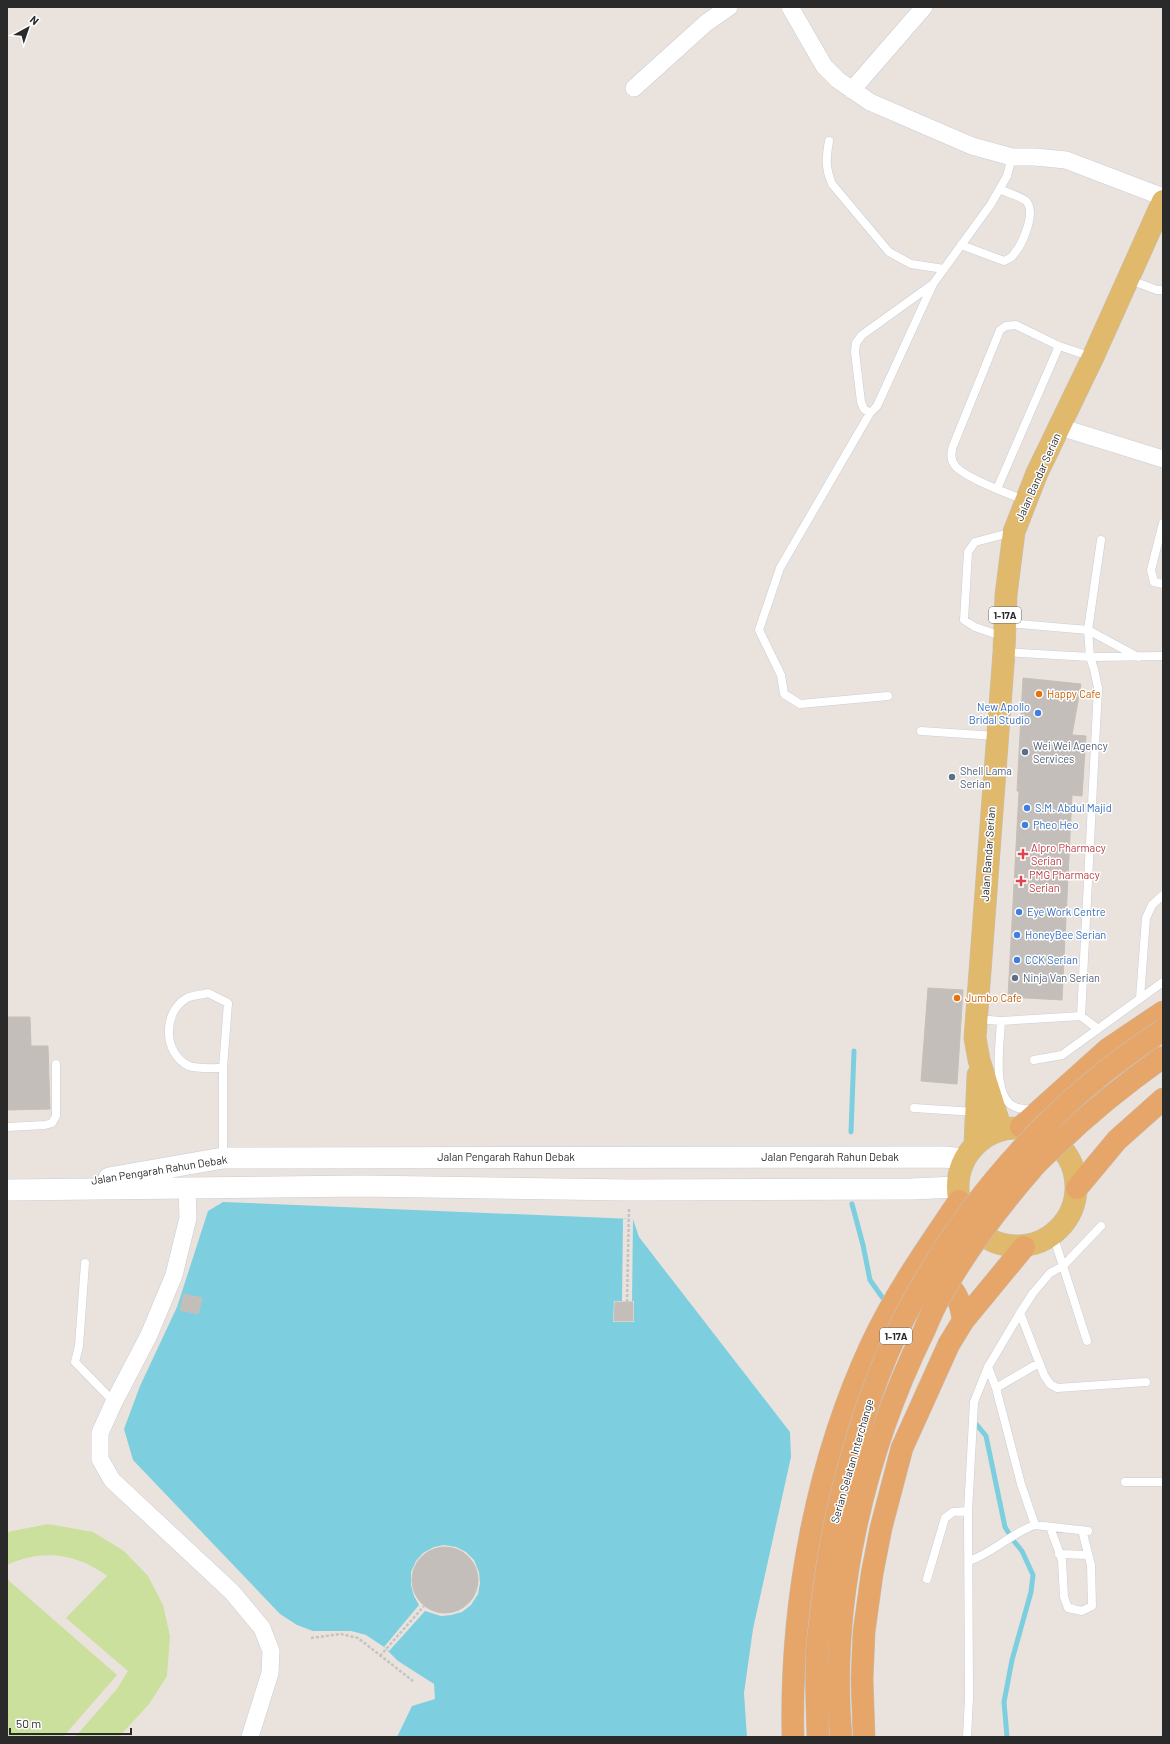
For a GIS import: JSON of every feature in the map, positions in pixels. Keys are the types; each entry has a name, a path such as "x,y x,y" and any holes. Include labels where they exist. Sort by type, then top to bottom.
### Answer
{"highway":[{"path":"1011,1128 1038,1110 1108,1049 1163,1012"},
{"name":"Serian Selatan Interchange","path":"818,1737 817,1653 831,1534 862,1419 884,1361 912,1302 942,1251 983,1193 1019,1151 1055,1115 1096,1079 1137,1047 1163,1030"},
{"name":"Serian Selatan Interchange","path":"841,1737 839,1708 839,1654 854,1538 885,1421 910,1358 941,1295 982,1232 1032,1169 1082,1119 1163,1057"},
{"path":"1077,1188 1117,1140 1163,1099"},
{"path":"793,1737 792,1707 799,1603 810,1535 827,1466 843,1416 873,1342 902,1287 958,1194"},
{"path":"864,1737 862,1679 864,1632 880,1528 902,1448 935,1372 949,1344 963,1321 1024,1247"},
{"path":"902,1287 922,1278 940,1280 955,1291 962,1309 963,1321"}],"main road":[{"name":"Jalan Bandar Serian","path":"970,1151 977,1112 979,1060 975,1038 976,1019 1006,595 1014,532 1025,500 1093,357 1163,202"},
{"name":"Jalan Bandar Serian","path":"979,1060 1011,1128"},
{"path":"958,1194 963,1212 973,1228 988,1240 1006,1246 1024,1247 1039,1243 1052,1236 1065,1223 1074,1206 1077,1188 1075,1172 1068,1157 1058,1144 1045,1134 1011,1128 987,1135 970,1151"},
{"name":"1-17A","path":"958,1194 959,1172 970,1151"}],"street":[{"path":"634,88 706,23 729,7"},
{"path":"790,7 824,66 838,80 870,102 972,146 1012,157 1035,157 1066,160 1163,197"},
{"path":"852,90 924,7"},
{"path":"1060,427 1163,459"},
{"name":"Jalan Pengarah Rahun Debak","path":"51,1188 223,1158 944,1157 970,1151"},
{"name":"Jalan Pengarah Rahun Debak","path":"7,1190 51,1188 362,1186 628,1190 911,1189 958,1194"},
{"path":"187,1188 188,1218 174,1275 149,1335 114,1402 100,1433 100,1459 112,1480 232,1592 262,1628 271,1651 270,1673 250,1737"}],"lane":[{"path":"829,141 826,158 826,170 832,184 889,252 911,264 944,269"},
{"path":"888,696 800,704 784,694 781,675 758,630 780,568 870,413 877,406 933,284 962,245 1000,189 1007,176 1012,157"},
{"path":"962,245 1004,261 1014,254 1021,244 1030,218 1029,208 1026,202 1000,189"},
{"path":"1129,279 1157,290 1163,290"},
{"path":"870,413 864,409 861,402 855,352 856,343 862,335 933,284"},
{"path":"1025,500 997,489 961,471 954,464 951,454 952,446 1000,330 1006,326 1016,325 1059,346 1093,357"},
{"path":"997,489 1059,346"},
{"path":"1163,523 1151,570 1154,582 1163,584"},
{"path":"1014,532 975,542 968,552 964,620 975,626 1004,637 1090,657 1163,656"},
{"path":"1081,1016 1098,688 1090,657 1088,630 1101,540"},
{"path":"1004,637 1088,630 1138,657"},
{"path":"921,731 997,736"},
{"path":"1140,998 1146,918 1152,905 1163,895"},
{"path":"1034,1060 1062,1055 1163,982"},
{"path":"223,1068 190,1067 175,1054 167,1036 173,1012 187,998 208,993 228,1003 223,1068 223,1158"},
{"path":"976,1019 1001,1022 1081,1016 1098,1029"},
{"path":"1001,1022 999,1077 1005,1096 1008,1102 1020,1109 1038,1110"},
{"path":"7,1127 45,1125 52,1123 56,1116 56,1064"},
{"path":"914,1108 977,1112"},
{"path":"967,1737 969,1698 968,1511 974,1402 988,1367 1033,1294 1050,1273 1063,1266 1101,1226"},
{"path":"1052,1236 1087,1341"},
{"path":"85,1263 79,1346 75,1362 114,1402"},
{"path":"1020,1313 1039,1363 1050,1384 1057,1388 1146,1382"},
{"path":"996,1388 1039,1363"},
{"path":"988,1367 996,1388 1021,1484 1034,1525"},
{"path":"1125,1482 1163,1482"},
{"path":"927,1579 945,1518 952,1512 968,1511"},
{"path":"969,1561 982,1557 1021,1530 1034,1525 1085,1531 1088,1555 1091,1565 1092,1606 1082,1611 1068,1608 1064,1597 1062,1560 1050,1527"},
{"path":"1059,1554 1088,1555"}],"path":[{"path":"627,1302 628,1190"},
{"path":"380,1656 424,1606"},
{"path":"311,1638 342,1634 358,1638 413,1681"}],"green space":[{"path":"48,1524 93,1532 124,1551 148,1576 163,1605 170,1636 167,1676 149,1704 119,1737 75,1737 117,1689 128,1671 66,1618 107,1576 83,1562 58,1556 46,1555 33,1557 7,1565 7,1533"},
{"path":"7,1579 117,1675 63,1737 7,1737"}],"water":[{"path":"223,1202 633,1219 639,1237 790,1432 791,1457 753,1629 744,1693 747,1737 397,1737 412,1706 435,1699 434,1684 398,1661 384,1647 366,1635 351,1631 313,1631 297,1625 280,1614 133,1460 124,1429 140,1386 177,1307 208,1211"}],"pier":[{"path":"623,1219 633,1219 632,1301 634,1301 634,1322 613,1322 614,1301 622,1301"},
{"path":"444,1545 456,1547 466,1552 474,1560 479,1572 480,1583 478,1594 471,1605 462,1612 441,1616 425,1611 389,1651 384,1647 419,1605 414,1596 411,1585 411,1572 416,1561 423,1553 434,1547"}],"building":[{"path":"1023,678 1081,684 1072,735 1086,736 1082,796 1072,795 1062,1000 1008,997 1019,791 1017,791"},
{"path":"928,988 963,990 957,1084 921,1081"},
{"path":"7,1017 30,1017 31,1046 48,1046 50,1109 7,1110"},
{"path":"184,1294 202,1298 198,1314 180,1310"},
{"path":"615,1302 633,1302 633,1321 614,1321"},
{"path":"445,1547 458,1550 468,1557 475,1567 478,1580 475,1593 468,1603 458,1610 445,1613 432,1610 422,1603 415,1593 412,1580 415,1567 422,1557 432,1550"}],"waterway":[{"path":"851,1132 854,1051"},
{"path":"852,1204 863,1245 870,1280 882,1297"},
{"path":"977,1425 986,1436 1005,1527 1022,1551 1033,1575 1031,1592 1012,1660 1004,1702 1007,1737"}],"place":[{"name":"Happy Cafe","path":"1039,694"},
{"name":"New Apollo Bridal Studio","path":"1038,713"},
{"name":"Wei Wei Agency Services","path":"1025,752"},
{"name":"Shell Lama Serian","path":"952,777"},
{"name":"S.M. Abdul Majid","path":"1027,808"},
{"name":"Pheo Heo","path":"1025,825"},
{"name":"Alpro Pharmacy Serian","path":"1023,854"},
{"name":"PMG Pharmacy Serian","path":"1021,881"},
{"name":"Eye Work Centre","path":"1019,912"},
{"name":"HoneyBee Serian","path":"1017,935"},
{"name":"CCK Serian","path":"1017,960"},
{"name":"Ninja Van Serian","path":"1015,978"},
{"name":"Jumbo Cafe","path":"957,998"}]}
